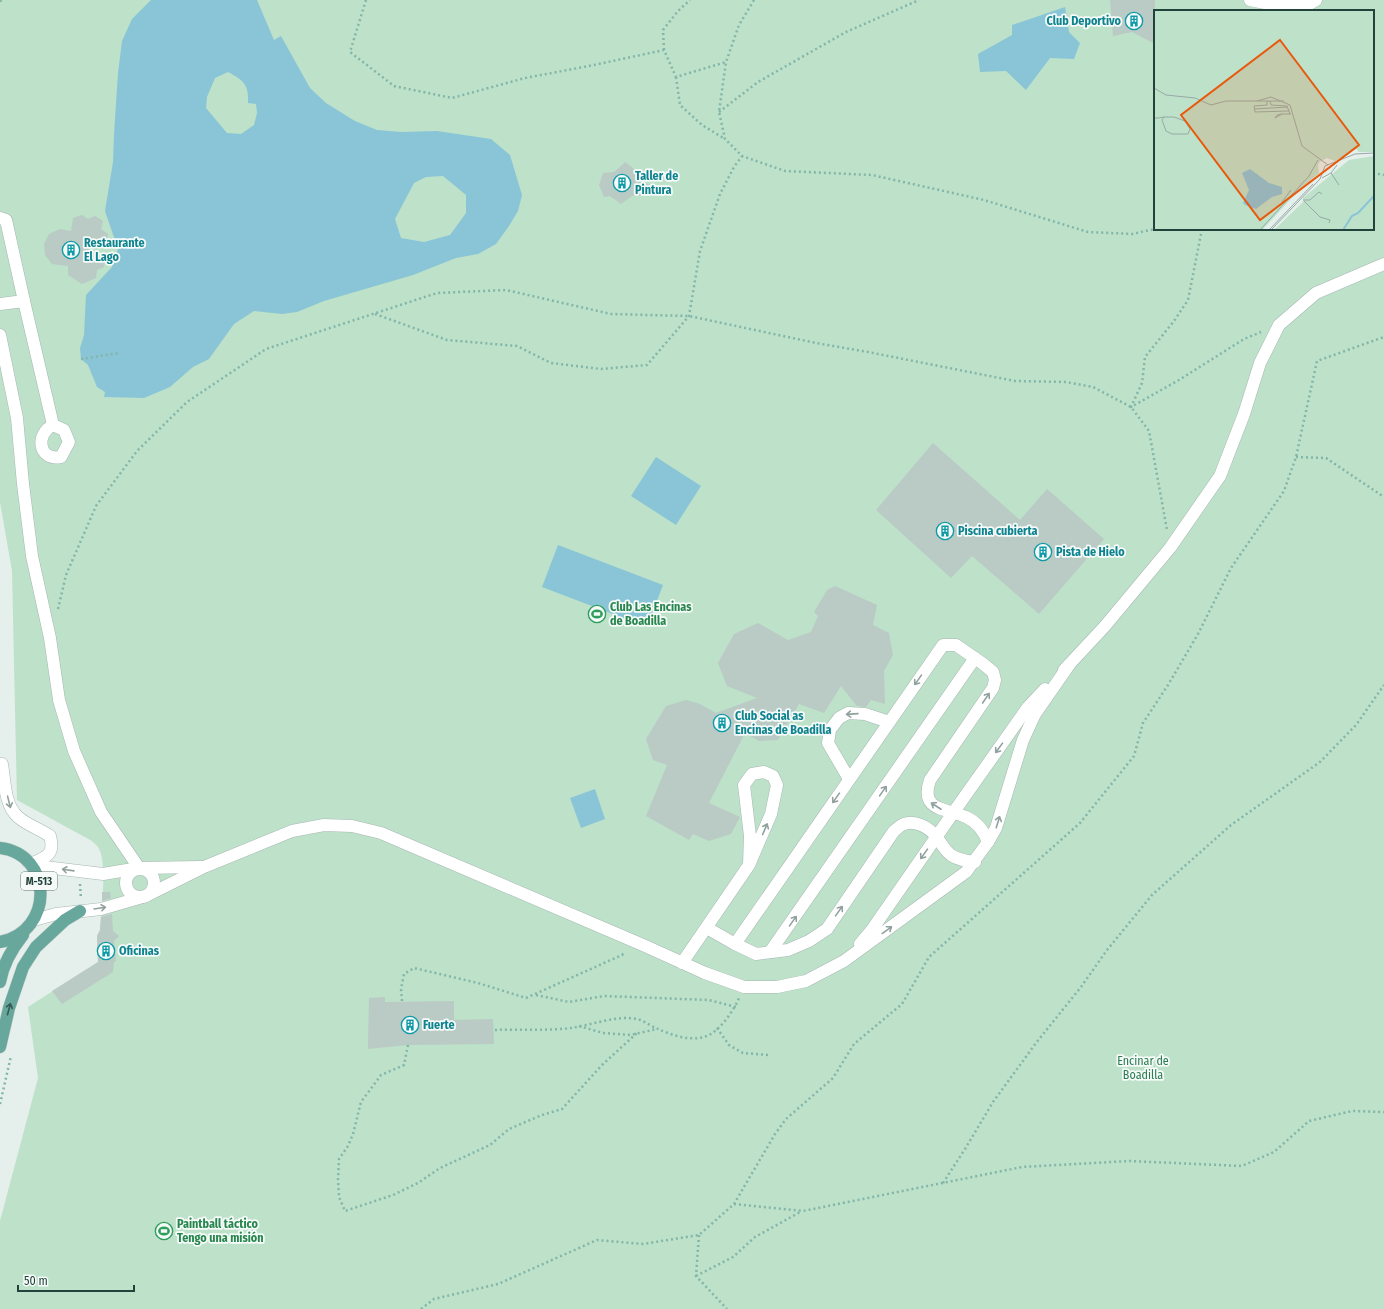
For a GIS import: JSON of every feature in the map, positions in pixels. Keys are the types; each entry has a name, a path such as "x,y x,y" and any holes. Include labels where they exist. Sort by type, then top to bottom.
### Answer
{"main road":[{"name":"M-513","path":"0,982 2,968 13,948 32,923 39,909 41,896 40,884 30,863 2,846"},
{"path":"0,1047 9,1008 23,967 36,947 66,920 81,911"},
{"path":"0,942 9,941 20,935 32,923"}],"street":[{"path":"1250,0 1265,3 1311,3 1316,0"},
{"path":"0,218 6,220 54,425"},
{"path":"844,961 871,931 1028,707 1105,626 1170,548 1220,476 1244,414 1260,363 1279,325 1316,293 1384,264"},
{"path":"0,304 24,301"},
{"path":"0,335 17,418 32,556 50,638 59,700 74,751 101,812 139,868"},
{"path":"735,944 943,645 956,645 975,658 993,672 994,680 993,688 930,780 927,789 928,798 932,805 939,809 960,814 974,822 983,831 988,842"},
{"path":"770,952 975,658"},
{"path":"32,923 56,914 101,909 146,896 204,867 292,831 324,825 352,826 381,833 638,942 705,973 744,987 777,987 806,981 844,961 966,872 975,862 996,828 1023,740 1035,714 1069,665"},
{"path":"849,779 828,743 830,730 839,718 848,713 865,714 889,722"},
{"path":"2,764 8,801 11,810 18,818 50,836 52,844 50,853 46,858 30,863"},
{"path":"682,963 750,864 771,814 777,785 773,776 764,772 752,774 744,785 750,836 750,864"},
{"path":"707,928 756,954 788,950 809,941 827,929 894,831 904,824 914,822 922,826 932,832 940,844 952,855 959,859 975,862"},
{"path":"30,863 45,867 103,874 139,868 204,867"},
{"path":"139,868 148,870 154,879 155,884 153,889 146,896 135,896 131,894 126,884 128,875 139,868"}],"path":[{"path":"366,0 350,52 394,86 452,98 525,78 664,50"},
{"path":"690,0 678,11 663,30 664,50 676,78 680,105 702,125 725,139 742,156 785,171 872,175 984,200 1088,232 1132,234 1154,228"},
{"path":"725,139 719,112 726,62 739,25 754,0"},
{"path":"719,112 758,82 839,36 919,0"},
{"path":"676,78 726,62"},
{"path":"375,314 447,340 517,346 551,363 601,369 647,365 689,316 700,251 720,194 734,167 742,156"},
{"path":"1374,173 1384,175"},
{"path":"1132,407 1142,384 1145,357 1188,300 1202,230"},
{"path":"58,610 66,575 96,506 137,451 187,402 266,349 437,293 506,290 612,314 689,316 816,343 1015,381 1066,382 1093,387 1132,407 1149,431 1170,548"},
{"path":"1132,407 1244,339 1279,325"},
{"path":"421,1309 434,1299 498,1284 597,1240 643,1244 699,1235 734,1204 774,1134 786,1120 832,1078 854,1044 902,1004 929,957 1080,823 1134,756 1143,723 1168,685 1198,634 1231,568 1284,491 1296,457 1316,361 1384,337"},
{"path":"82,359 119,353"},
{"path":"1296,457 1326,458 1384,497"},
{"path":"943,1183 993,1102 1081,987 1107,950 1152,896 1231,825 1320,762 1356,725 1380,693 1384,685"},
{"path":"79,872 81,911"},
{"path":"402,1001 401,989 404,974 414,968 478,983 526,998 622,955 638,942"},
{"path":"494,1030 569,1028 619,1019 637,1019 657,1029 677,1036 692,1038 709,1035 717,1028 736,1007 744,987"},
{"path":"536,994 569,1002 604,996 709,1000 736,1007"},
{"path":"579,1026 603,1033 630,1035 657,1029"},
{"path":"717,1028 729,1045 743,1053 769,1055"},
{"path":"408,1045 404,1065 382,1075 361,1102 353,1134 348,1146 339,1160 339,1197 345,1211 393,1195 418,1183 440,1168 490,1145 509,1129 542,1115 562,1109 602,1065 638,1033"},
{"path":"0,1104 12,1050"},
{"path":"734,1204 803,1211 1022,1168 1122,1161 1242,1166 1274,1152 1309,1121 1352,1111 1384,1112"},
{"path":"696,1276 733,1257 755,1237 803,1211"},
{"path":"699,1235 696,1276 727,1309"}],"green space":[{"name":"Club Las Encinas de Boadilla","path":"0,0 1384,0 1384,1309 0,1309 0,1221 38,1078 28,1007 98,962 97,936 100,930 103,875 103,864 98,846 92,841 17,800 12,571 0,502"}],"water":[{"path":"151,0 257,0 274,40 281,36 310,88 326,103 355,121 377,130 402,132 437,131 491,139 510,155 522,195 518,211 496,244 478,254 456,258 413,275 324,301 297,312 282,314 254,311 234,324 209,359 193,367 170,387 144,398 104,397 105,392 97,387 88,365 81,359 80,348 84,335 86,295 112,267 118,249 105,211 113,162 118,73 122,41 132,19","holes":["228,72 244,83 247,91 248,103 256,104 257,113 254,125 241,134 227,133 206,108 207,97 215,78","443,176 466,195 466,213 450,235 424,242 401,238 395,219 414,183 426,177"]},
{"path":"1065,7 1069,32 1080,43 1074,59 1050,58 1026,90 1006,71 980,72 978,54 1012,35 1012,25"},
{"path":"656,457 701,486 676,525 631,496"},
{"path":"558,545 663,585 647,627 542,587"},
{"path":"595,789 605,819 581,828 570,798"}],"building":[{"name":"Club Deportivo","path":"1110,0 1155,0 1154,43 1132,32 1113,36"},
{"name":"Taller de Pintura","path":"625,162 633,168 638,175 640,182 651,185 645,195 632,196 621,204 610,196 604,197 599,185 603,173 614,172"},
{"name":"Restaurante El Lago","path":"82,215 88,219 95,216 103,221 101,229 108,234 107,243 92,249 105,258 104,267 97,270 96,278 82,284 68,275 68,266 52,264 45,255 44,244 49,234 60,229 71,231 73,218"},
{"path":"933,443 1020,520 1047,489 1104,539 1039,614 972,556 951,578 876,510"},
{"name":"Club Social as Encinas de Boadilla","path":"835,586 877,605 873,625 889,633 893,655 884,671 885,704 871,700 866,707 857,706 841,686 824,713 799,704 778,740 759,741 745,733 709,803 740,817 731,834 709,841 693,834 689,840 646,816 667,765 653,760 646,739 666,706 686,700 700,704 716,713 757,698 727,686 718,663 734,634 758,623 788,640 811,632 818,616 814,612 827,590"},
{"path":"102,892 110,892 111,898 102,901"},
{"name":"Oficinas","path":"112,914 113,931 119,936 114,941 116,961 114,962 113,972 62,1004 52,991 98,962 97,936 100,930 101,917"},
{"name":"Fuerte","path":"385,997 385,1002 454,1001 454,1020 493,1019 494,1044 408,1045 368,1049 369,998"}],"place":[{"name":"Club Deportivo","path":"1134,21"},
{"name":"Taller de Pintura","path":"622,183"},
{"name":"Restaurante El Lago","path":"71,250"},
{"name":"Piscina cubierta","path":"945,531"},
{"name":"Pista de Hielo","path":"1043,552"},
{"name":"Club Las Encinas de Boadilla","path":"597,614"},
{"name":"Club Social as Encinas de Boadilla","path":"722,723"},
{"name":"Oficinas","path":"106,951"},
{"name":"Fuerte","path":"410,1025"},
{"name":"Paintball táctico Tengo una misión","path":"164,1231"}],"park label":[{"name":"Encinar de Boadilla","path":"1143,1068"}]}
